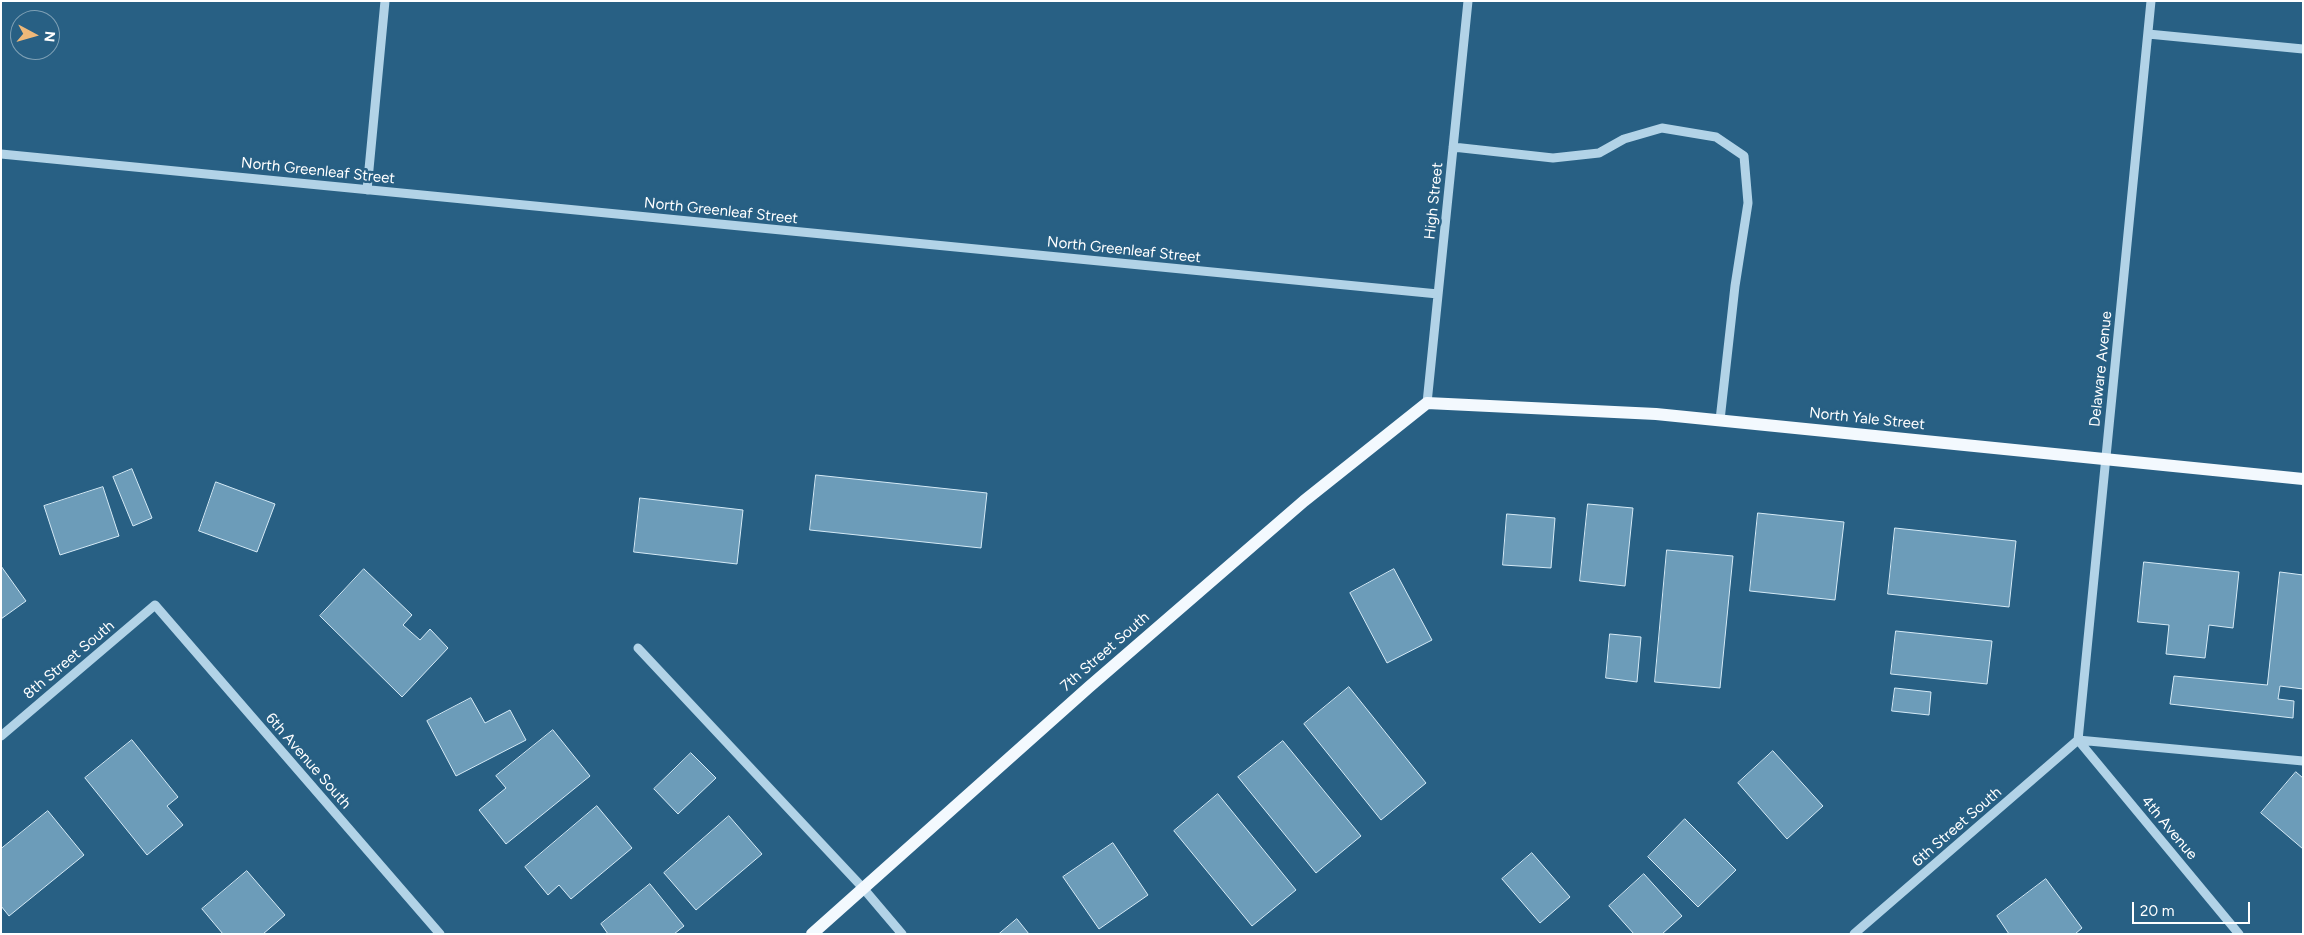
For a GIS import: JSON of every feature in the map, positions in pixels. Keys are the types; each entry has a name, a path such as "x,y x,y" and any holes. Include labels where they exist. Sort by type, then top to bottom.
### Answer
{"main road":[{"name":"North Yale Street","path":"1427,403 1656,414 2303,479"},
{"name":"7th Street South","path":"812,934 1089,687 1304,501 1427,403"}],"street":[{"path":"367,190 386,1"},
{"name":"High Street","path":"1427,403 1468,1"},
{"name":"Delaware Avenue","path":"2078,740 2151,1"},
{"path":"2148,34 2303,49"},
{"path":"1453,147 1553,158 1599,153 1624,139 1662,128 1716,137 1744,156 1748,203 1735,286 1720,420"},
{"name":"North Greenleaf Street","path":"1,154 1438,294"},
{"name":"8th Street South","path":"1,736 155,605"},
{"name":"6th Avenue South","path":"155,605 440,934"},
{"path":"638,648 863,888 902,934"},
{"path":"2078,740 2303,761"},
{"name":"6th Street South","path":"1854,934 2078,740"},
{"name":"4th Avenue","path":"2078,740 2239,934"}],"building":[{"path":"132,469 152,518 133,526 113,477"},
{"path":"816,475 987,493 981,548 810,530"},
{"path":"216,482 275,504 257,552 199,531"},
{"path":"103,487 119,536 60,555 44,506"},
{"path":"640,498 743,510 737,564 634,552"},
{"path":"1588,504 1633,508 1625,586 1580,581"},
{"path":"1758,513 1844,522 1835,600 1750,591"},
{"path":"1507,514 1555,518 1551,568 1503,565"},
{"path":"1895,528 2016,541 2009,607 1888,594"},
{"path":"1667,550 1733,556 1720,688 1655,682"},
{"path":"2144,562 2239,572 2233,628 2209,625 2205,658 2166,654 2169,625 2138,622"},
{"path":"1,566 26,601 1,619"},
{"path":"364,569 412,615 403,625 420,640 430,629 448,648 402,697 320,616"},
{"path":"1394,569 1432,640 1387,663 1350,593"},
{"path":"2280,572 2303,575 2303,689 2280,686 2278,699 2294,701 2293,718 2170,704 2174,676 2267,685"},
{"path":"1896,631 1992,641 1987,684 1891,674"},
{"path":"1610,634 1641,637 1637,682 1606,678"},
{"path":"1349,687 1426,783 1381,820 1304,724"},
{"path":"1895,688 1931,692 1929,715 1892,711"},
{"path":"471,698 485,723 510,710 526,740 456,776 427,721"},
{"path":"553,730 590,776 506,844 479,810 506,788 496,776"},
{"path":"132,740 178,797 167,806 183,825 147,855 85,778"},
{"path":"1283,741 1361,836 1316,873 1238,777"},
{"path":"1773,751 1823,806 1787,839 1738,783"},
{"path":"691,753 716,778 678,814 654,789"},
{"path":"2296,772 2303,778 2303,849 2261,813"},
{"path":"1218,794 1296,890 1252,926 1174,831"},
{"path":"597,806 632,848 571,899 559,885 548,895 525,867"},
{"path":"48,811 84,855 9,916 1,906 1,849"},
{"path":"729,816 762,854 696,910 664,873"},
{"path":"1685,819 1736,870 1698,907 1648,857"},
{"path":"1113,843 1148,895 1099,929 1063,877"},
{"path":"1532,853 1570,897 1540,923 1502,879"},
{"path":"247,871 285,915 263,934 223,934 202,909"},
{"path":"1644,874 1682,916 1662,934 1634,934 1609,906"},
{"path":"2046,879 2082,928 2075,934 2009,934 1997,916"},
{"path":"650,884 684,926 674,934 608,934 601,924"},
{"path":"1017,919 1029,934 999,934"}]}
